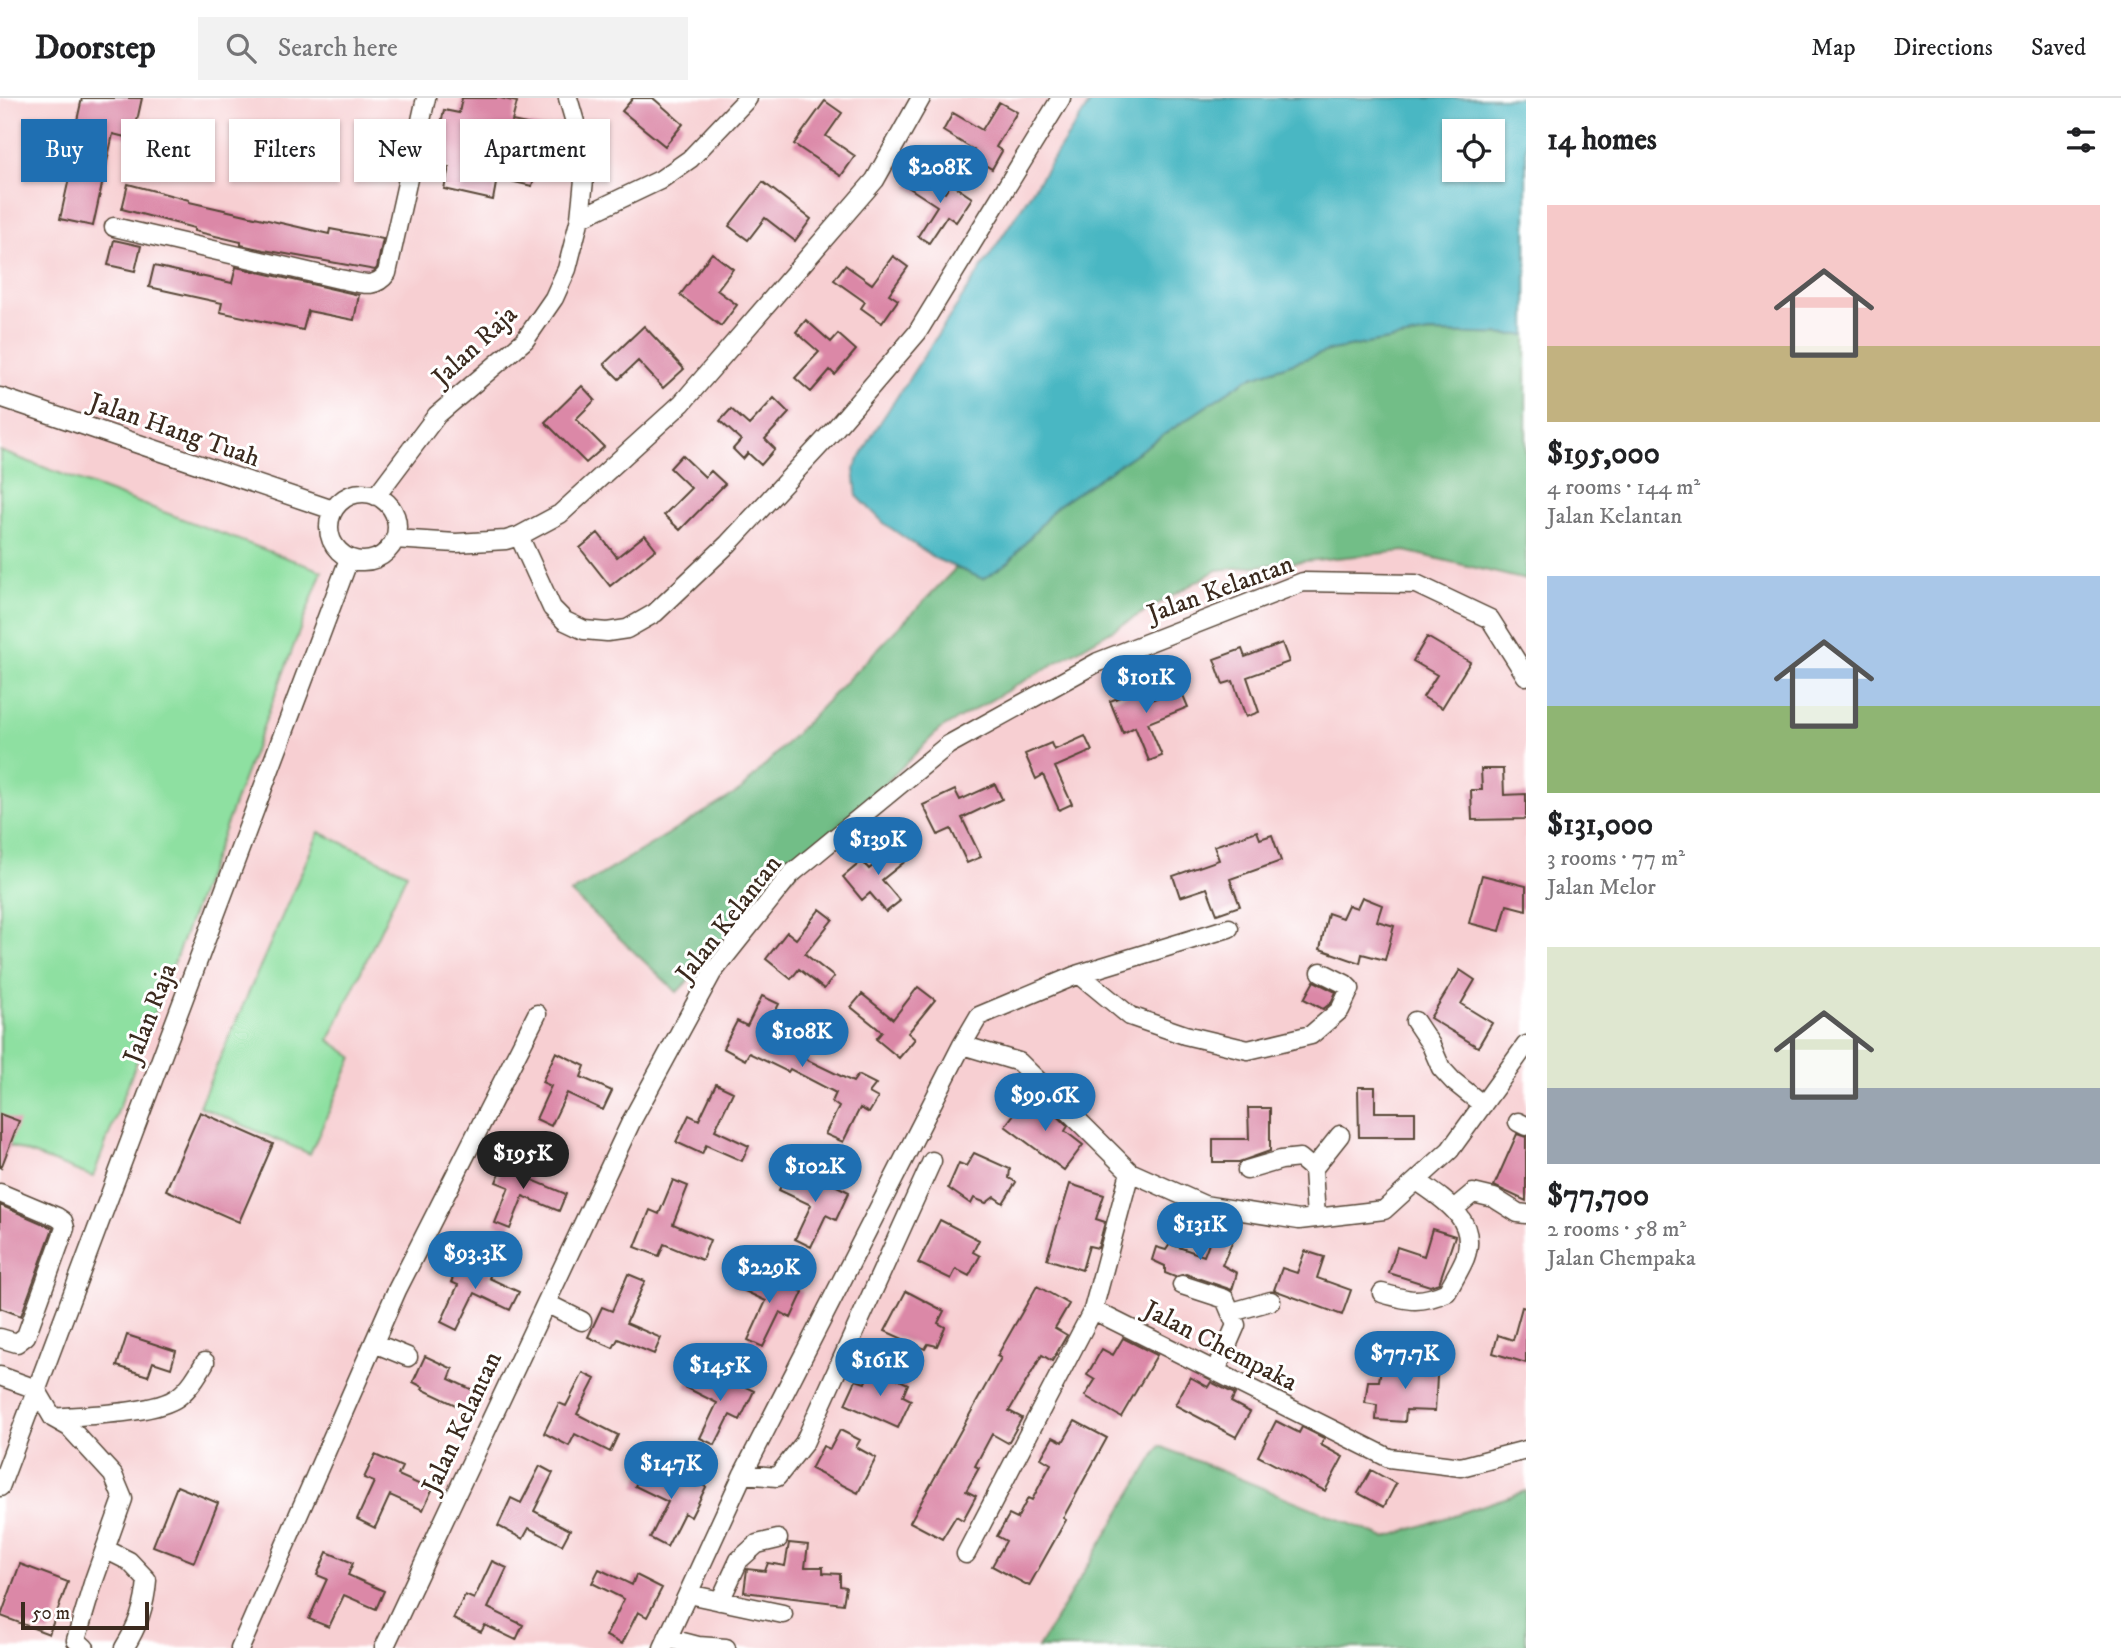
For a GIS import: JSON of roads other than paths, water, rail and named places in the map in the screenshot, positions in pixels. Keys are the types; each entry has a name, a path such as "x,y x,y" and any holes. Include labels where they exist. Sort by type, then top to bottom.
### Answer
{"street":[{"path":"114,228 339,279 371,285 381,282 387,273 425,98"},
{"name":"Jalan Raja","path":"376,496 437,415 525,340 554,298 568,270 580,218 584,180 581,143 568,98"},
{"path":"580,218 660,180 690,159 748,98"},
{"path":"395,539 482,543 519,536 560,514 682,403 875,180 921,98"},
{"path":"519,536 552,608 565,621 584,630 607,632 627,629 655,612 728,544 834,430 917,333 1062,98"},
{"name":"Jalan Hang Tuah","path":"0,397 333,510"},
{"path":"364,493 376,496 392,509 397,529 390,549 381,556 360,562 349,559 339,552 328,532 333,510 341,500 352,495 364,493"},
{"name":"Jalan Raja","path":"0,1487 349,559"},
{"name":"Jalan Kelantan","path":"384,1648 631,1122 712,973 790,875 948,745 1098,662 1303,582 1416,584 1490,619 1526,676"},
{"path":"726,1648 665,1643 743,1474 979,1016 1079,974 1229,928"},
{"path":"1079,974 1130,1016 1185,1035 1248,1050 1311,1035 1340,1010 1350,989 1321,972"},
{"path":"240,1648 397,1290 537,1014"},
{"path":"1415,1021 1431,1045 1441,1068 1483,1105"},
{"path":"962,1045 1019,1062 1130,1172 1204,1205 1300,1220 1384,1210 1450,1150 1526,1045"},
{"path":"1316,1218 1314,1170 1340,1135"},
{"path":"1247,1170 1281,1160 1300,1158 1314,1170"},
{"path":"743,1474 777,1477 804,1443 932,1161"},
{"path":"966,1554 1093,1310 1130,1172"},
{"path":"1382,1293 1410,1302 1447,1293 1466,1255 1468,1233 1455,1208 1417,1181"},
{"path":"0,1193 57,1217 63,1221 65,1228 26,1336 17,1343 0,1338"},
{"path":"1455,1208 1473,1193 1494,1198 1518,1213 1526,1214"},
{"path":"1182,1285 1225,1298 1232,1312 1236,1325 1216,1371"},
{"path":"1232,1312 1271,1301"},
{"path":"546,1303 582,1321"},
{"name":"Jalan Chempaka","path":"1093,1310 1389,1458 1461,1467 1526,1450"},
{"path":"374,1343 408,1357"},
{"path":"54,1418 162,1406 179,1396 195,1379 205,1362"},
{"path":"0,1376 36,1389 54,1418 69,1427 113,1475 123,1499 76,1640 85,1648"},
{"path":"720,1601 739,1560 757,1544 778,1539"},
{"path":"105,1549 129,1562 147,1580 145,1605 124,1648"},
{"path":"688,1594 783,1614"}],"water":[{"path":"1093,98 1526,98 1526,335 1429,333 1331,350 1247,379 1056,507 1009,562 983,579 934,558 885,524 857,496 854,469 874,432"}]}
